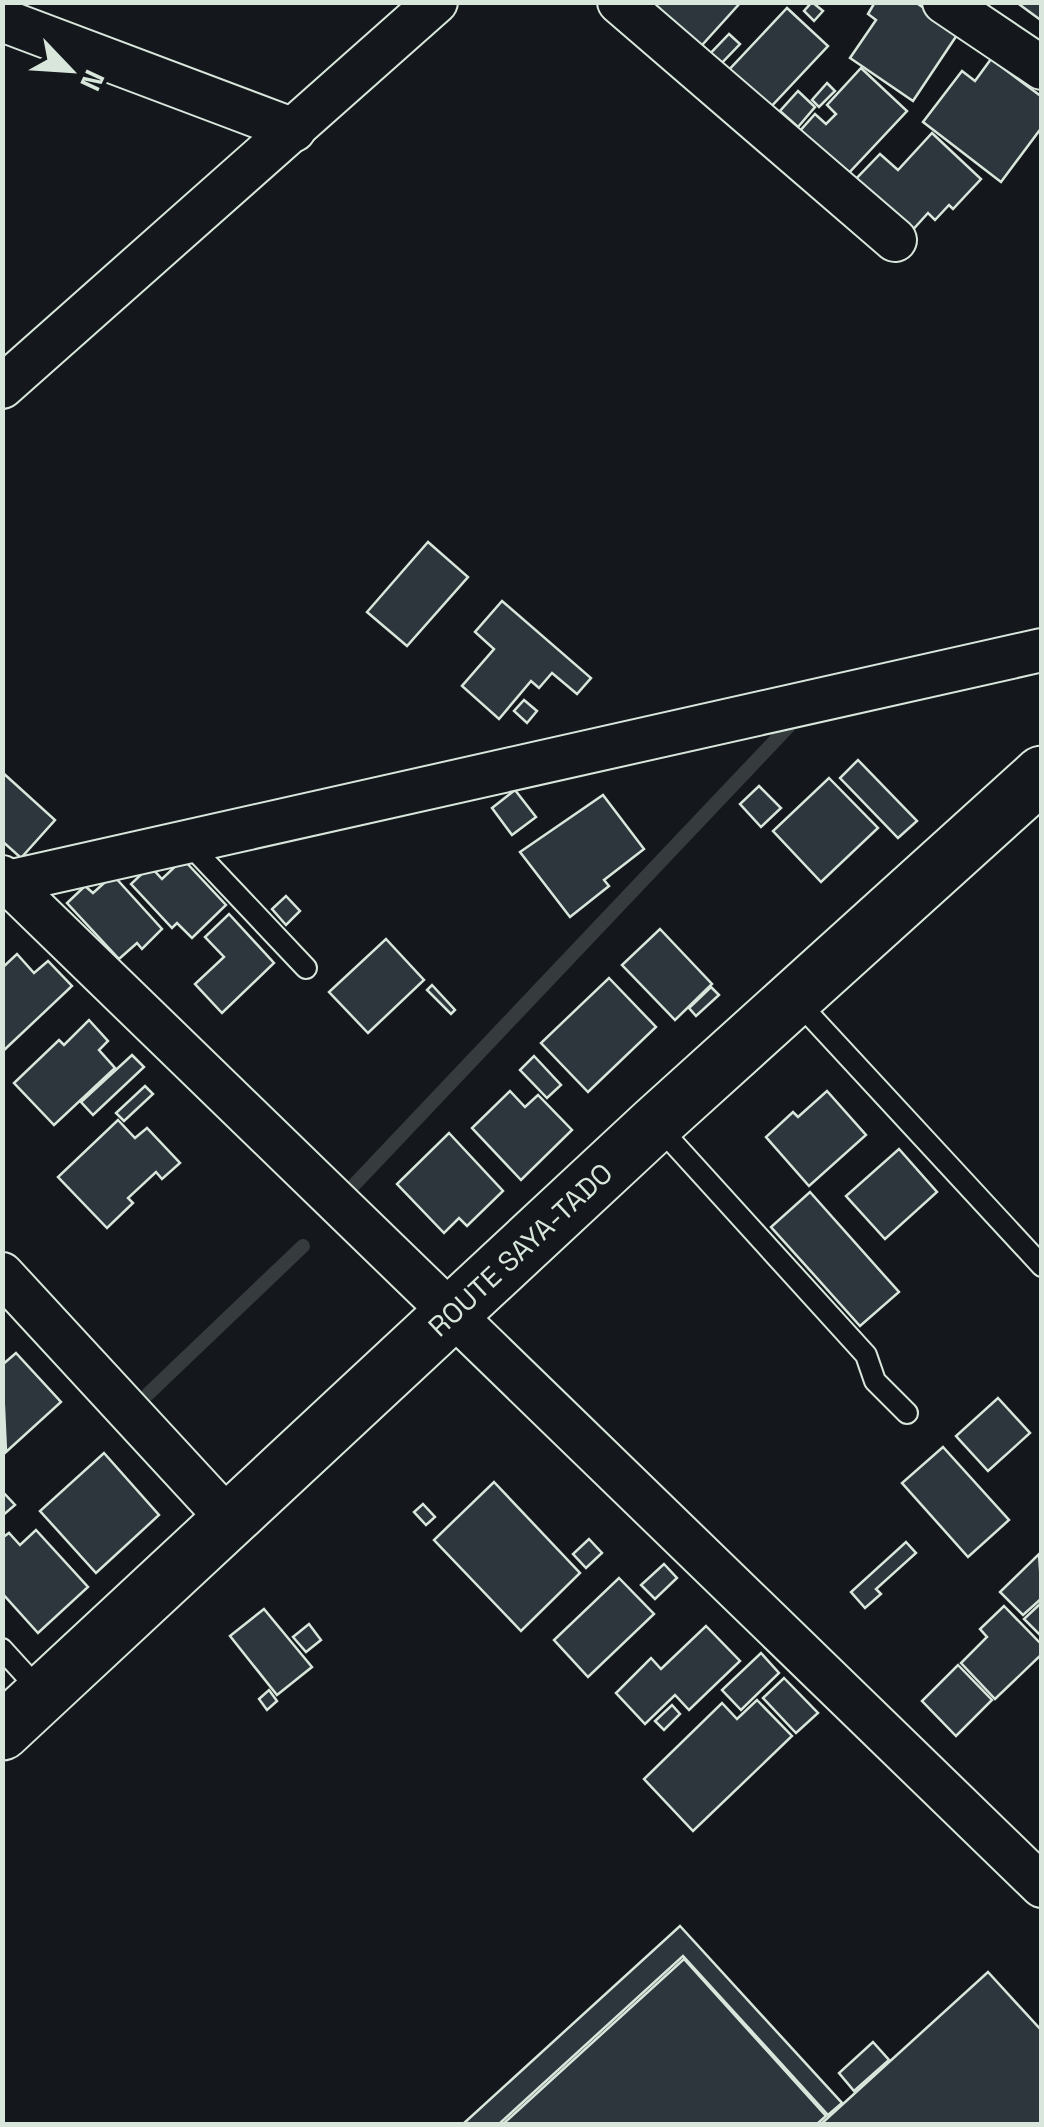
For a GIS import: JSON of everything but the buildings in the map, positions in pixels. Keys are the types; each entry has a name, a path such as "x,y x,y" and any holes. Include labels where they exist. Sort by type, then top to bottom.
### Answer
{"main road":[{"name":"ROUTE SAYA-TADO","path":"2,1732 655,1124 1042,774"}],"street":[{"path":"2,387 436,2"},
{"path":"619,2 895,240"},
{"path":"944,2 1042,68"},
{"path":"2,20 294,130"},
{"path":"5,880 1042,650"},
{"path":"5,880 1042,1886"},
{"path":"2,1274 230,1521"}],"lane":[{"path":"186,842 306,968"},
{"path":"794,998 1042,1266"},
{"path":"655,1124 866,1356 875,1381 907,1412"},
{"path":"2,1649 44,1694"}],"waterway":[{"path":"353,1186 788,727"},
{"path":"148,1394 303,1246"}]}
